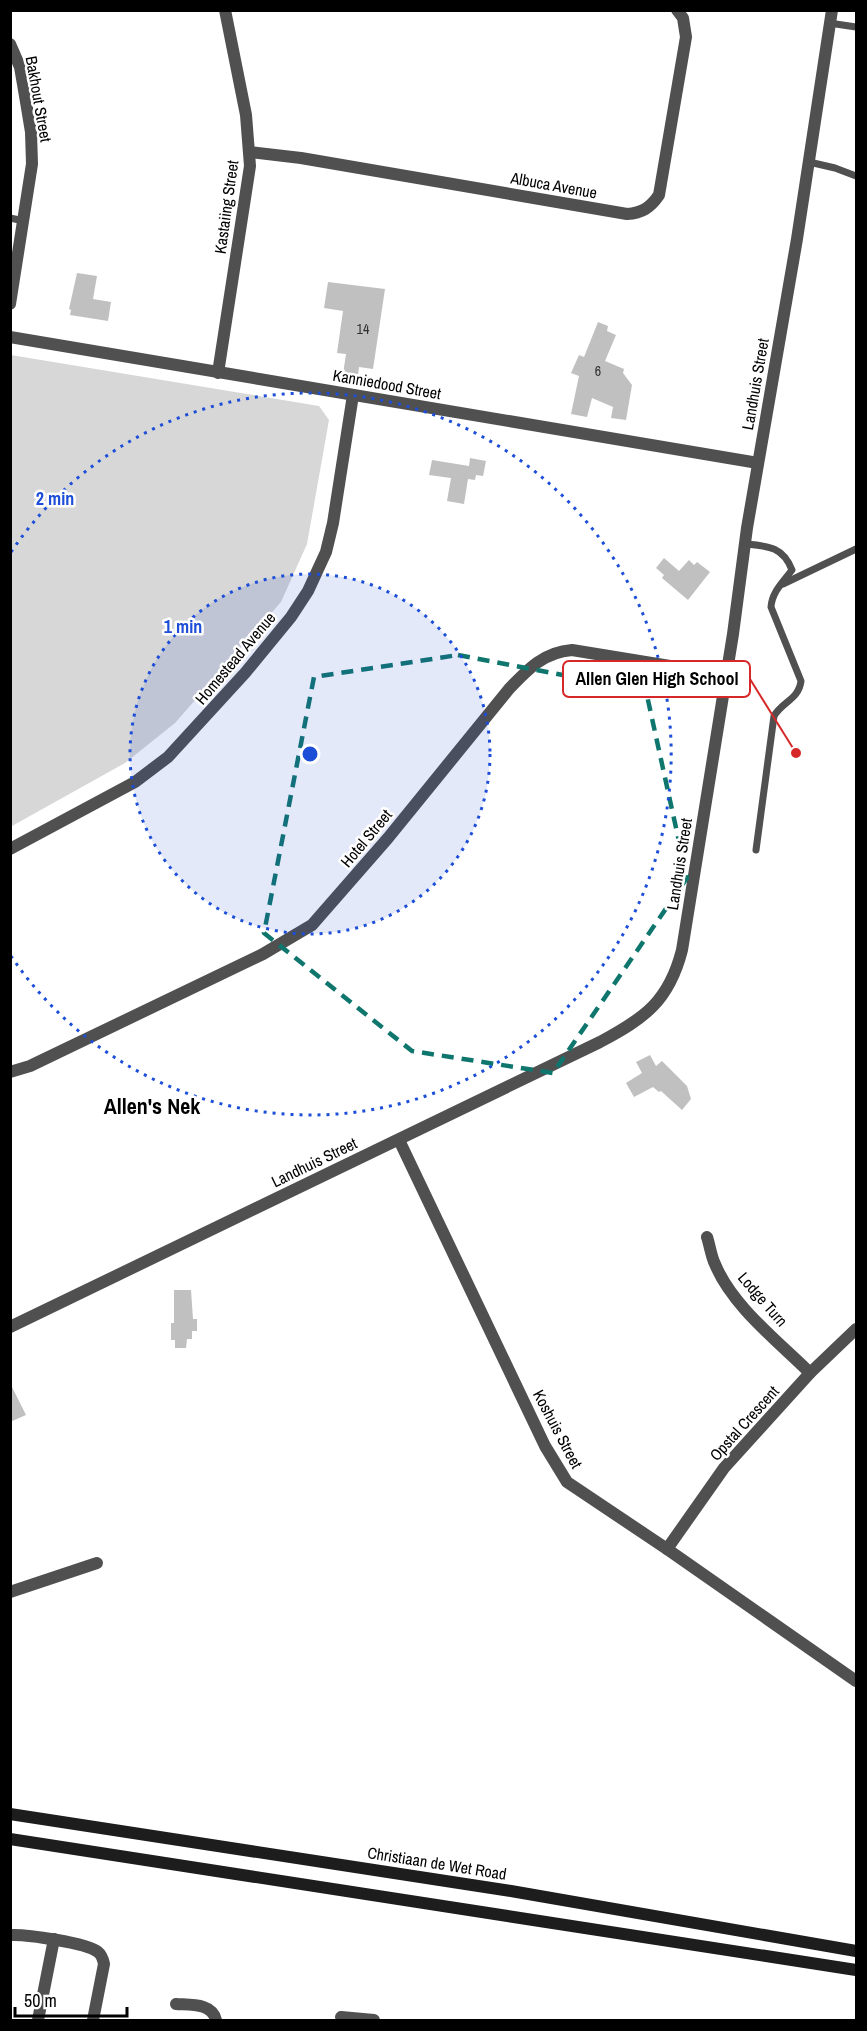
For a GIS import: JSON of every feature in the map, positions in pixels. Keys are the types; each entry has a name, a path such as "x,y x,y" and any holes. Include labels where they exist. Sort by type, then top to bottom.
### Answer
{"main road":[{"name":"Christiaan de Wet Road","path":"10,1814 511,1891 856,1951"},
{"path":"10,1839 856,1970"}],"street":[{"name":"Kastaiing Street","path":"218,373 248,188 250,152 242,93 225,10"},
{"name":"Albuca Avenue","path":"250,152 301,158 627,214 637,213 653,204 659,195 686,37 683,18 677,10"},
{"name":"Landhuis Street","path":"10,1327 399,1140 629,1026 647,1013 661,998 682,950 745,544 797,240 830,17"},
{"name":"Bakhout Street","path":"10,44 20,67 31,132 32,164 10,304"},
{"name":"Kanniedood Street","path":"10,337 758,464"},
{"name":"Homestead Avenue","path":"10,849 135,782 168,757 245,673 297,609 317,574 326,552 333,523 353,395"},
{"name":"Hotel Street","path":"10,1072 30,1066 264,954 312,925 382,846 509,689 528,669 543,658 560,651 572,650 725,675"},
{"name":"Koshuis Street","path":"399,1140 555,1464 567,1482 852,1678"},
{"name":"Lodge Turn","path":"707,1237 715,1264 727,1286 750,1314 810,1373"},
{"name":"Opstal Crescent","path":"667,1549 724,1468 810,1373 856,1329"},
{"path":"10,1592 97,1563"},
{"path":"852,1678 856,1664"},
{"path":"10,1935 54,1939 96,1950 104,1964 93,2020"},
{"path":"38,2020 54,1939"},
{"path":"176,2004 206,2007 213,2013 216,2020"},
{"path":"342,2017 374,2020"}],"lane":[{"path":"830,17 856,27"},
{"path":"809,162 856,176"},
{"path":"10,218 24,221"},
{"path":"745,544 771,546 789,563 792,570 771,599 771,607 801,681 800,689 774,716 756,850"},
{"path":"780,585 856,549"}],"highlighted area":[{"path":"458,655 646,691 687,878 553,1073 412,1051 264,933 314,677"}],"shaded area":[{"path":"11,355 319,406 329,420 307,544 281,602 175,723 125,763 10,826"}],"building":[{"path":"77,273 97,276 93,299 111,302 108,321 70,315 71,310 69,309"},
{"path":"328,282 385,289 373,369 359,367 358,376 343,374 346,354 337,353 343,311 324,308"},
{"path":"598,322 608,326 607,331 616,335 605,361 624,369 623,373 632,385 626,420 611,418 613,407 592,398 587,417 571,414 579,376 571,373 579,355 584,357"},
{"path":"470,458 486,461 483,476 476,475 475,480 468,479 464,504 447,501 451,478 429,475 432,460 469,466"},
{"path":"664,558 679,571 689,560 694,565 697,562 710,572 688,600 662,578 664,575 656,568"},
{"path":"650,1055 656,1066 662,1061 687,1086 691,1099 682,1110 661,1091 653,1087 634,1097 626,1083 642,1073 636,1062"},
{"path":"174,1290 191,1290 193,1319 197,1319 197,1331 192,1331 192,1339 187,1339 186,1348 175,1348 175,1340 171,1340 171,1323 174,1323"},
{"path":"10,1383 26,1415 10,1422"}],"place":[{"name":"Allen Glen High School","path":"796,753"}],"district":[{"name":"Allen's Nek","path":"152,1106"}]}
